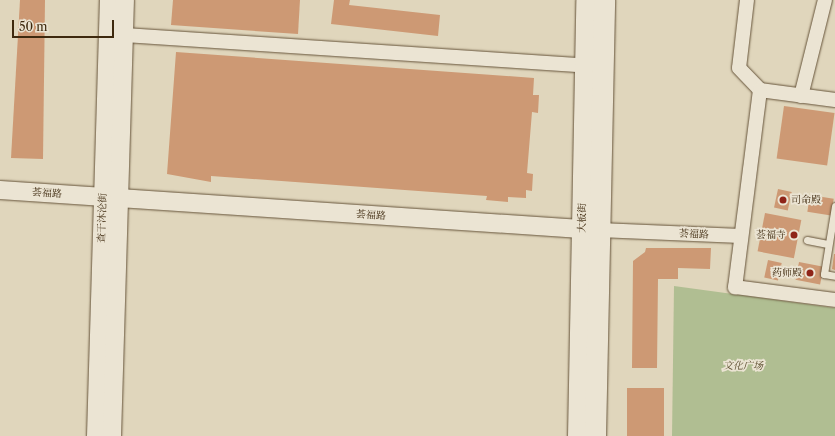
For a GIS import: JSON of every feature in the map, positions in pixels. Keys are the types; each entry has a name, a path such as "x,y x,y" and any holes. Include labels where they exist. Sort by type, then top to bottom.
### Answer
{"main road":[{"name":"大板街","path":"586,0 585,66 591,229 595,436"},
{"name":"大板街","path":"578,436 604,0"}],"street":[{"name":"查干沐沦街","path":"109,0 112,436"},
{"name":"查干沐沦街","path":"96,436 111,198 124,35 125,0"},
{"path":"747,0 740,68 760,90 835,100"},
{"path":"801,96 825,0"},
{"path":"124,35 585,66"},
{"path":"760,90 735,286 835,300"},
{"name":"荟福路","path":"0,190 591,229 741,236"}],"lane":[{"path":"835,206 824,274 835,276"},
{"path":"807,240 828,244"}],"green space":[{"name":"文化广场","path":"674,286 835,308 835,436 672,436"}],"building":[{"path":"20,0 45,0 43,159 11,158"},
{"path":"173,0 300,0 298,34 171,25"},
{"path":"334,0 350,0 349,5 440,15 438,36 331,24"},
{"path":"176,52 534,78 533,95 539,95 538,113 532,112 527,173 533,174 532,191 526,190 526,198 508,197 508,202 486,200 487,196 211,176 211,182 167,174"},
{"path":"784,106 835,113 827,166 777,158"},
{"name":"司命殿","path":"778,189 792,192 788,210 774,208"},
{"path":"810,195 834,199 831,216 807,212"},
{"path":"765,213 801,220 794,258 758,251"},
{"path":"646,248 711,248 710,269 678,268 678,279 658,279 657,368 632,368 633,261 645,252"},
{"path":"835,254 835,270 832,269"},
{"path":"768,260 782,263 778,281 764,278"},
{"name":"药师殿","path":"799,262 824,267 820,284 796,280"},
{"path":"627,388 664,388 664,436 627,436"}],"place":[{"name":"司命殿","path":"783,200"},
{"name":"荟福寺","path":"794,235"},
{"name":"药师殿","path":"810,273"}]}
